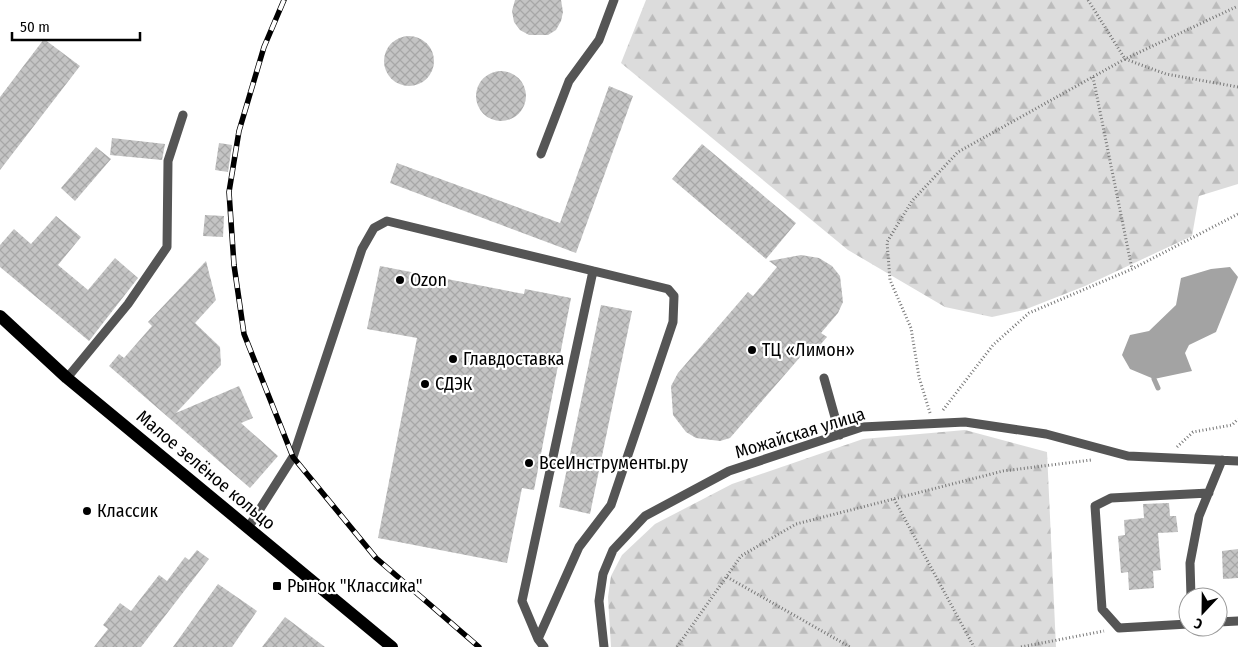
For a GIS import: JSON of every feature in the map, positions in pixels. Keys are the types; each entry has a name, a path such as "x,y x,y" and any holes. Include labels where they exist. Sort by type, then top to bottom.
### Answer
{"main road":[{"name":"Малое зелёное кольцо","path":"0,316 67,378 392,647"}],"lane":[{"path":"541,154 569,81 599,40 614,0"},
{"path":"67,378 128,304 168,247 168,161 183,115"},
{"path":"248,528 293,457 362,250 374,228 387,221 668,289 674,296 673,322 611,504 579,547 538,639"},
{"path":"544,647 538,639 522,601 593,271"},
{"path":"824,378 840,435"},
{"name":"Можайская улица","path":"604,647 599,600 603,574 613,550 646,516 729,471 862,427 964,422 1046,434 1128,456 1238,461"},
{"path":"1191,587 1190,563 1199,516 1222,460"},
{"path":"1178,625 1119,628 1102,609 1095,506 1111,498 1208,493"}],"path":[{"path":"1088,0 1125,59 1166,74 1238,87"},
{"path":"933,424 919,377 911,328 890,280 887,242 912,200 958,152 1125,59 1238,6"},
{"path":"1093,76 1132,269"},
{"path":"933,424 993,345 1030,313 1132,269 1238,214"},
{"path":"1166,457 1193,432 1232,425 1238,419"},
{"path":"678,647 741,556 796,524 1003,471 1099,459"},
{"path":"894,499 974,647"},
{"path":"727,577 850,647"},
{"path":"1022,647 1119,628"}],"green space":[{"path":"646,0 1238,0 1238,184 1199,196 1192,236 1085,286 1024,310 992,317 945,307 848,250 621,63"},
{"path":"965,430 1047,452 1056,647 611,647 608,597 611,576 622,555 655,524 732,484 863,439"}],"shaded area":[{"path":"1230,267 1238,277 1216,332 1189,345 1185,353 1192,371 1154,379 1130,369 1122,355 1130,335 1149,331 1176,305 1181,278 1211,269"}],"building":[{"path":"515,0 561,0 563,12 556,30 548,35 529,35 520,30 514,22 512,11"},
{"path":"404,36 414,36 427,43 434,56 434,66 427,79 414,86 404,86 395,82 388,75 384,66 384,56 388,47 395,40"},
{"path":"44,39 80,66 0,170 0,97"},
{"path":"501,71 511,73 519,78 524,86 526,96 524,106 519,114 511,119 501,121 491,119 483,114 478,106 476,96 478,86 483,78 491,73"},
{"path":"609,86 633,96 576,253 390,183 397,163 560,223"},
{"path":"112,138 165,144 162,160 110,155"},
{"path":"219,143 232,145 228,172 215,170"},
{"path":"702,144 796,223 766,259 672,179"},
{"path":"96,147 111,159 75,201 61,188"},
{"path":"205,215 224,216 223,237 203,236"},
{"path":"56,216 81,237 58,265 88,290 115,258 138,278 89,341 0,267 0,245 14,229 31,244"},
{"name":"ТЦ «Лимон»","path":"801,255 819,258 832,266 840,276 843,302 838,313 821,333 827,337 813,353 808,348 730,438 720,441 696,438 686,432 673,415 671,386 678,373 748,292 753,296 777,267 769,261"},
{"path":"206,261 216,300 195,323 220,347 221,365 176,413 239,386 253,418 241,423 278,456 250,488 109,366 119,354 124,358 152,326 148,322"},
{"path":"380,266 524,294 525,289 571,298 534,490 522,488 507,563 378,538 417,338 367,329"},
{"path":"601,305 632,311 590,514 559,507"},
{"path":"1169,503 1170,516 1176,516 1178,532 1158,533 1161,570 1153,571 1154,588 1129,590 1128,572 1121,573 1118,536 1125,535 1124,520 1144,518 1143,504"},
{"path":"1238,549 1238,578 1223,579 1222,551"},
{"path":"197,550 209,559 141,647 94,647 108,629 103,625 120,603 131,611 159,575 167,581 185,557 189,560"},
{"path":"218,584 257,611 232,647 173,647"},
{"path":"285,617 325,647 262,647"}],"waterway":[{"path":"1154,379 1158,388"}],"railway":[{"path":"284,0 264,47 239,131 229,192 234,265 244,334 293,457 376,558 479,647"}],"place":[{"name":"Ozon","path":"400,280"},
{"name":"ТЦ «Лимон»","path":"752,350"},
{"name":"Главдоставка","path":"453,359"},
{"name":"СДЭК","path":"425,384"},
{"name":"ВсеИнструменты.ру","path":"529,463"},
{"name":"Классик","path":"87,511"},
{"name":"Рынок \"Классика\"","path":"277,586"}]}
